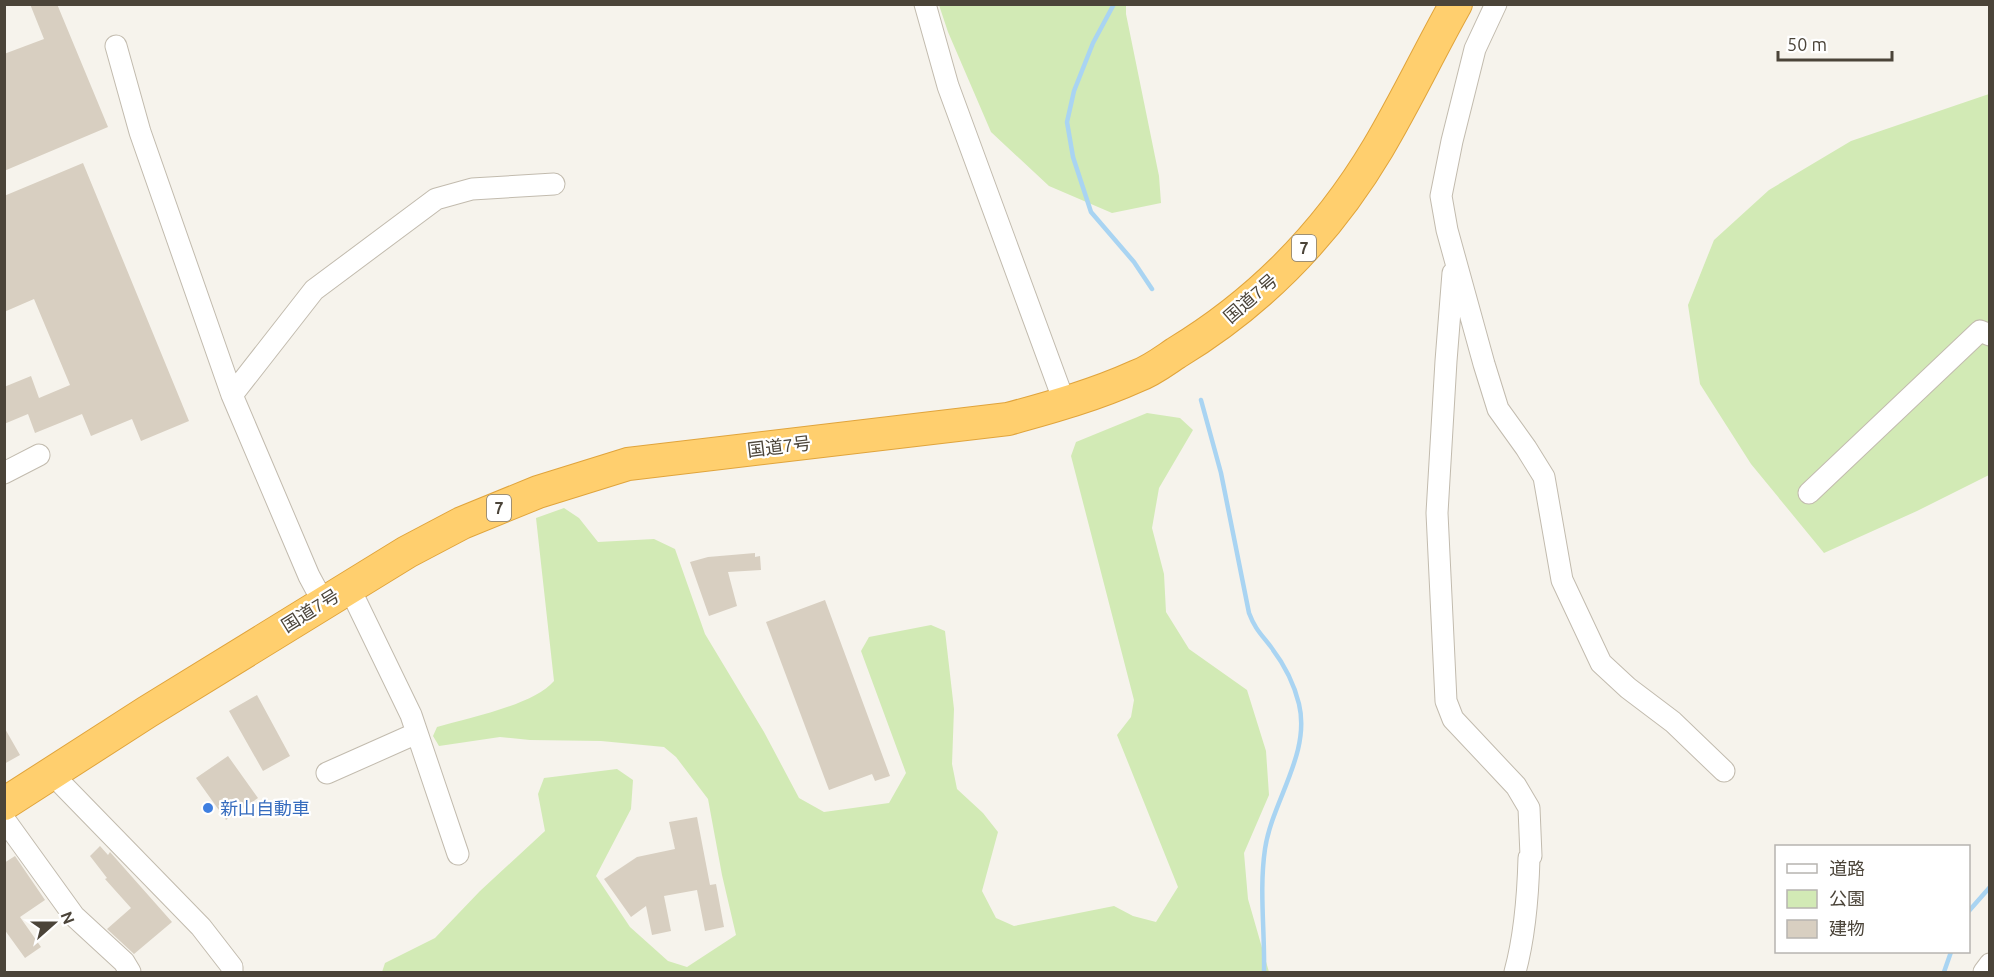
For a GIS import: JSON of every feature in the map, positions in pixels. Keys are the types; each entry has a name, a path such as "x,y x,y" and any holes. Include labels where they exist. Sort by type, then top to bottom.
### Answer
{"highway":[{"name":"国道7号","path":"4,804 407,552 462,522 538,492 628,464 1008,419 1065,404 1140,376 1203,337 1252,301 1305,248 1340,205 1377,149 1456,4"}],"street":[{"path":"925,4 948,86 1065,404"},
{"path":"1496,4 1475,50 1441,196 1455,257 1498,409 1544,477 1562,580 1602,663 1628,688 1673,722 1724,771"},
{"path":"116,46 140,132 232,395 309,576 336,595 411,715 458,854"},
{"path":"232,395 314,290 436,199 472,189 554,184"},
{"path":"1455,257 1437,513 1446,701 1453,719 1516,786 1530,808 1531,856 1529,858 1528,890 1520,954 1515,972"},
{"path":"1809,493 1980,331 1989,335"},
{"path":"4,473 39,454"},
{"path":"327,772 417,733"},
{"path":"52,774 201,927 232,967 232,972"},
{"path":"4,819 74,916 124,962 130,972"},
{"path":"1984,972 1989,964"}],"green space":[{"path":"939,5 1126,5 1159,176 1161,203 1112,213 1049,186 991,132 948,32"},
{"path":"1989,94 1989,475 1824,553 1751,464 1700,384 1688,305 1714,240 1769,190 1851,141"},
{"path":"1147,413 1180,418 1193,430 1159,488 1152,528 1164,574 1166,612 1189,649 1247,690 1266,751 1269,795 1244,853 1248,899 1269,972 382,972 385,963 435,938 480,891 545,831 538,794 544,778 617,769 633,780 631,809 596,876 630,927 668,961 687,967 736,935 708,799 676,757 664,747 601,741 530,740 500,737 439,746 433,736 437,727 516,704 532,697 554,681 536,518 564,508 579,518 598,542 654,539 675,549 705,634 764,732 799,798 824,812 889,803 906,773 861,651 869,637 931,625 945,631 954,709 952,764 957,789 983,813 998,832 982,891 996,918 1014,926 1114,906 1133,916 1156,922 1178,887 1117,735 1131,717 1134,700 1071,456 1076,442"}],"building":[{"path":"30,4 57,4 108,127 4,171 4,54 44,39"},
{"path":"83,163 189,421 141,441 132,419 91,436 82,414 35,433 28,414 4,424 4,387 31,376 39,398 70,385 34,299 4,312 4,196"},
{"path":"755,553 755,557 760,556 761,570 728,572 737,606 709,616 690,562 708,557"},
{"path":"825,600 890,776 875,781 872,774 829,790 766,622"},
{"path":"257,695 290,756 263,771 229,711"},
{"path":"4,727 20,755 4,764"},
{"path":"228,756 258,798 226,820 196,778"},
{"path":"697,817 710,885 716,884 724,927 705,931 697,890 664,896 671,931 652,935 646,906 631,917 604,879 637,857 675,849 669,822"},
{"path":"100,846 108,855 110,852 172,922 134,954 107,929 131,908 105,879 107,878 90,856"},
{"path":"15,856 45,900 20,917 41,947 25,958 4,929 4,863"}],"waterway":[{"path":"1114,4 1093,43 1074,91 1067,122 1073,157 1091,212 1134,262 1152,289"},
{"path":"1201,400 1221,473 1249,613 1288,674 1299,704 1300,741 1269,831 1263,864 1264,972"},
{"path":"1970,910 1990,887"},
{"path":"1944,972 1951,953"}],"place":[{"name":"新山自動車","path":"208,808"}]}
